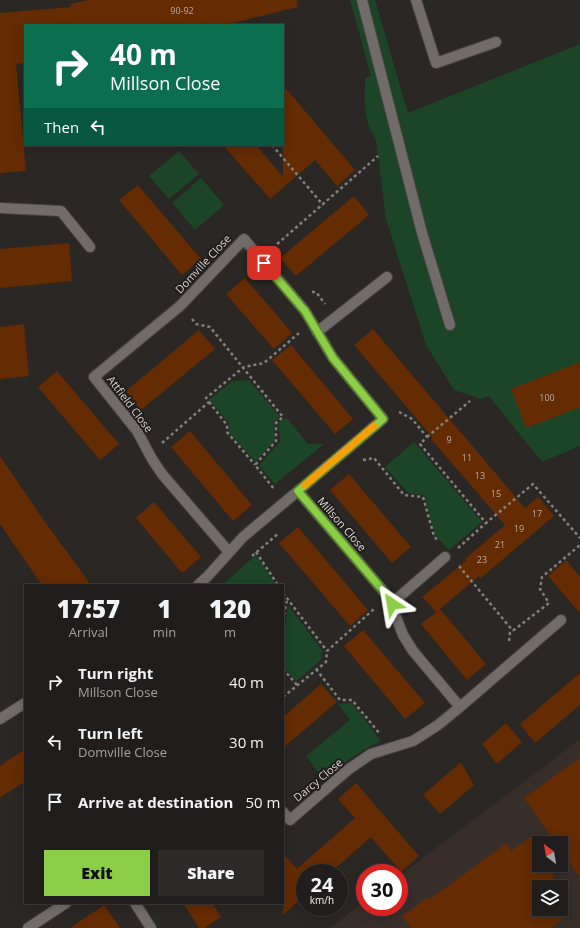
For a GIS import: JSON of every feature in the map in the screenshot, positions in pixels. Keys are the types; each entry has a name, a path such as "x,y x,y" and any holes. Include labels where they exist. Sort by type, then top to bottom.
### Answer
{"street":[{"path":"362,0 422,233 450,325"},
{"path":"416,0 436,62 496,42"},
{"path":"0,208 61,211 90,247"},
{"name":"Domville Close","path":"180,306 244,239 305,311 333,358 383,419 298,491"},
{"path":"317,332 387,277"},
{"name":"Attfield Close","path":"180,306 94,378 137,431 162,474 229,552"},
{"path":"199,584 243,537 298,491"},
{"name":"Millson Close","path":"298,491 385,593 390,601 403,635 414,651 460,707"},
{"path":"390,601 450,559"},
{"path":"391,748 412,741 438,725 561,620"},
{"path":"0,719 24,704"},
{"name":"Darcy Close","path":"284,813 290,820 349,769 371,754 391,748"},
{"path":"28,928 64,904"},
{"path":"136,904 151,928"}],"path":[{"path":"273,146 323,205"},
{"path":"273,250 276,245 378,156"},
{"path":"310,292 316,292 336,317"},
{"path":"180,306 196,324 210,327 244,367 251,379 283,416 276,423 276,442 255,465"},
{"path":"284,502 227,432 227,424 206,398 244,367 264,363 312,322"},
{"path":"470,401 420,444 486,523"},
{"path":"149,454 209,402"},
{"path":"398,412 412,419 427,437"},
{"path":"455,551 533,484 580,538"},
{"path":"509,641 510,633 549,603 540,589 542,578 580,545"},
{"path":"256,552 277,584"},
{"path":"450,559 513,631"},
{"path":"284,595 327,650 326,662 284,696"},
{"path":"284,609 287,600"},
{"path":"327,650 390,601"},
{"path":"316,669 340,700 352,700 391,748"},
{"path":"284,670 297,685"}],"shaded area":[{"path":"580,739 580,928 330,928 346,916 348,916 348,914 356,908 356,916 408,916 408,869"}],"green space":[{"path":"350,0 375,0 408,113 580,44 580,446 542,462 489,396 481,399 454,390 426,345 386,219 376,139 368,125 365,110 365,78 371,76"},
{"path":"179,151 199,174 169,199 149,176"},
{"path":"201,178 224,205 195,230 172,203"},
{"path":"249,380 280,417 274,422 275,440 255,462 229,432 229,423 209,400 232,381"},
{"path":"286,417 308,444 324,444 275,484 259,466 280,441 278,423"},
{"path":"414,442 482,522 449,550 435,535 424,495 408,493 385,467"},
{"path":"256,555 275,584 223,584"},
{"path":"288,605 322,650 321,660 296,681 284,667 284,635"},
{"path":"352,703 381,741 351,758 342,765 334,763 320,775 306,756 350,720 338,704"}],"building":[{"path":"89,0 297,0 298,7 229,24 24,24 24,63 16,64 26,171 0,173 0,13 71,7 70,4"},
{"path":"284,86 355,170 337,186 315,160 270,199 224,146 257,146 283,177"},
{"path":"138,185 201,259 182,275 119,200"},
{"path":"354,196 369,215 296,276 280,258"},
{"path":"69,243 72,281 0,288 0,249"},
{"path":"245,278 292,333 274,349 226,294"},
{"path":"24,324 29,376 0,379 0,327"},
{"path":"373,329 525,508 538,497 554,516 481,578 479,576 440,609 486,664 467,680 421,624 436,612 422,597 466,561 465,559 505,525 431,439 433,438 354,345"},
{"path":"199,330 215,349 141,410 126,391"},
{"path":"291,345 353,419 335,434 272,360"},
{"path":"580,362 580,407 526,428 511,389"},
{"path":"57,371 119,444 100,460 38,387"},
{"path":"190,431 252,505 233,521 171,447"},
{"path":"0,456 90,584 41,584 0,524"},
{"path":"349,474 411,547 392,563 330,490"},
{"path":"154,502 201,557 182,573 136,518"},
{"path":"298,527 368,610 350,626 279,543"},
{"path":"566,560 580,577 580,613 548,576"},
{"path":"363,630 425,703 405,719 344,646"},
{"path":"580,673 580,705 535,743 520,724"},
{"path":"321,684 337,702 284,747 284,716"},
{"path":"506,723 522,742 497,764 482,744"},
{"path":"24,750 24,782 0,798 0,766"},
{"path":"580,758 580,877 568,861 568,836 551,836 524,798"},
{"path":"461,762 474,785 440,814 423,795"},
{"path":"356,783 419,856 408,866 408,864 394,864 371,837 340,864 303,864 355,818 338,799"},
{"path":"532,836 532,872 552,872 554,880 532,880 532,916 567,916 551,928 411,928 402,916 408,916 408,912 429,897 430,899 507,843 511,851"},
{"path":"284,854 296,868 296,903 283,915 284,904"},
{"path":"184,904 213,904 221,917 205,928 199,928"},
{"path":"104,905 120,928 70,928"}],"slow traffic":[{"path":"305,485 374,426"}],"route":[{"path":"264,263 305,311 333,358 383,419 298,491 385,593 392,604"}]}
